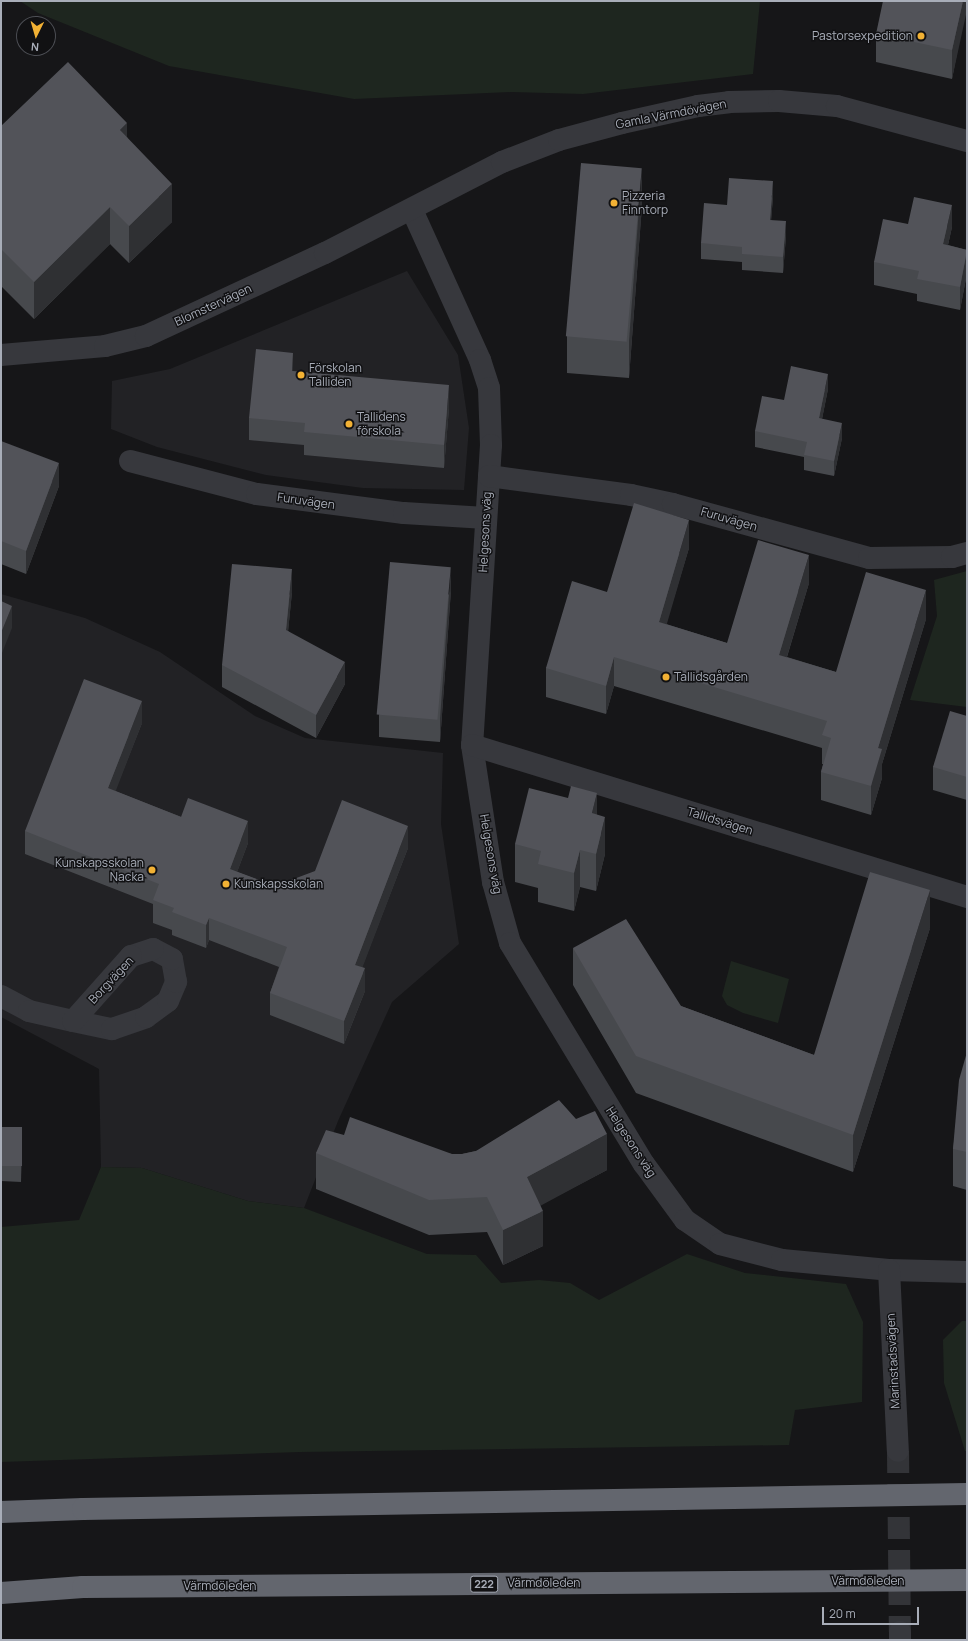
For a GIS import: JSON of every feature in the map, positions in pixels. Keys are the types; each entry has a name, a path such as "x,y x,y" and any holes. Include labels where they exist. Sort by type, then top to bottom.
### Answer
{"highway":[{"path":"1,1512 99,1508 967,1494"},
{"name":"Värmdöleden","path":"1,1593 83,1587 967,1580"}],"street":[{"name":"Gamla Värmdövägen","path":"412,210 502,162 559,140 622,123 729,102 779,101 837,106 967,141"},
{"name":"Blomstervägen","path":"1,355 105,346 146,336 412,210"},
{"name":"Helgesons väg","path":"412,210 480,360 489,388 491,444 472,745 493,882 510,943 644,1164 684,1220 720,1244 782,1260 889,1270 967,1272"},
{"name":"Furuvägen","path":"130,461 258,494 404,513 486,518"},
{"name":"Furuvägen","path":"488,476 631,495 673,504 868,558 952,557 967,553"},
{"name":"Tallidsvägen","path":"472,745 967,897"},
{"name":"Borgvägen","path":"1,996 28,1011 112,1029 146,1017 168,1001 176,982 172,959 153,949 131,956 73,1020"},
{"name":"Marinstadsvägen","path":"889,1270 898,1451"}],"shaded area":[{"path":"20,1 760,1 753,74 583,94 512,92 354,99 169,66 56,20 56,16 45,16"},
{"name":"Förskolan Talliden","path":"407,271 458,355 469,428 464,490 363,488 266,475 157,447 111,429 112,381 170,369"},
{"path":"967,571 967,707 910,700 937,616 934,580"},
{"name":"Kunskapsskolan","path":"1,594 85,618 160,652 255,716 305,738 443,753 441,824 459,944 392,1002 338,1121 304,1208 248,1201 142,1168 101,1167 99,1069 1,1017"},
{"path":"731,961 789,979 778,1023 743,1013 727,1005 722,996"},
{"path":"101,1167 142,1168 248,1201 304,1208 427,1254 476,1255 501,1283 539,1280 570,1283 599,1300 687,1254 745,1273 846,1284 863,1322 862,1402 795,1410 789,1445 300,1452 1,1462 1,1227 79,1220"},
{"path":"962,1321 967,1321 967,1451 965,1451 944,1383 943,1340"}],"building":[{"path":"883,1 963,1 952,50 876,34"},
{"path":"68,62 127,123 120,130 172,184 129,226 110,207 34,282 1,249 1,126"},
{"path":"581,163 642,168 627,342 566,336"},
{"path":"729,178 773,181 770,220 786,221 783,257 742,254 742,247 701,243 704,203 727,205"},
{"path":"914,197 952,205 943,244 967,250 960,287 917,279 919,271 874,262 883,219 908,224"},
{"name":"Tallidens förskola","path":"256,349 293,353 292,371 449,385 444,445 304,432 305,423 249,418"},
{"path":"791,366 828,374 819,418 842,423 834,461 804,455 807,442 755,431 762,396 784,400"},
{"path":"1,441 59,463 26,551 1,541"},
{"name":"Tallidsgården","path":"634,503 689,520 659,622 727,643 758,540 809,555 779,655 836,672 866,572 926,590 878,748 882,749 871,786 821,772 831,738 822,735 827,721 614,657 606,686 546,668 572,581 607,592"},
{"path":"390,562 451,567 437,720 377,714"},
{"path":"232,564 292,569 286,630 345,662 316,715 222,665"},
{"path":"1,601 12,606 1,633"},
{"name":"Kunskapsskolan Nacka","path":"84,679 142,701 108,788 181,817 188,798 248,821 230,869 275,886 315,871 342,800 408,826 355,965 365,968 344,1021 270,993 287,947 209,918 206,925 172,912 174,908 153,900 159,884 25,831"},
{"path":"950,711 967,716 967,777 933,767"},
{"path":"571,786 597,793 592,813 605,817 596,854 580,850 574,873 538,864 541,851 515,844 529,788 568,798"},
{"path":"870,872 930,890 853,1135 636,1056 573,948 626,919 681,1006 814,1055"},
{"path":"967,1052 967,1152 953,1149 959,1080"},
{"path":"559,1100 576,1119 595,1111 607,1134 527,1177 543,1211 503,1230 487,1197 429,1200 316,1153 326,1130 344,1135 350,1117 452,1154 462,1154 476,1151"},
{"path":"1,1127 22,1127 22,1166 1,1166"}],"tunnel":[{"path":"898,1451 900,1632"}],"place":[{"name":"Pastorsexpedition","path":"921,36"},
{"name":"Pizzeria Finntorp","path":"614,203"},
{"name":"Förskolan Talliden","path":"301,375"},
{"name":"Tallidens förskola","path":"349,424"},
{"name":"Tallidsgården","path":"666,677"},
{"name":"Kunskapsskolan Nacka","path":"152,870"},
{"name":"Kunskapsskolan","path":"226,884"}]}
